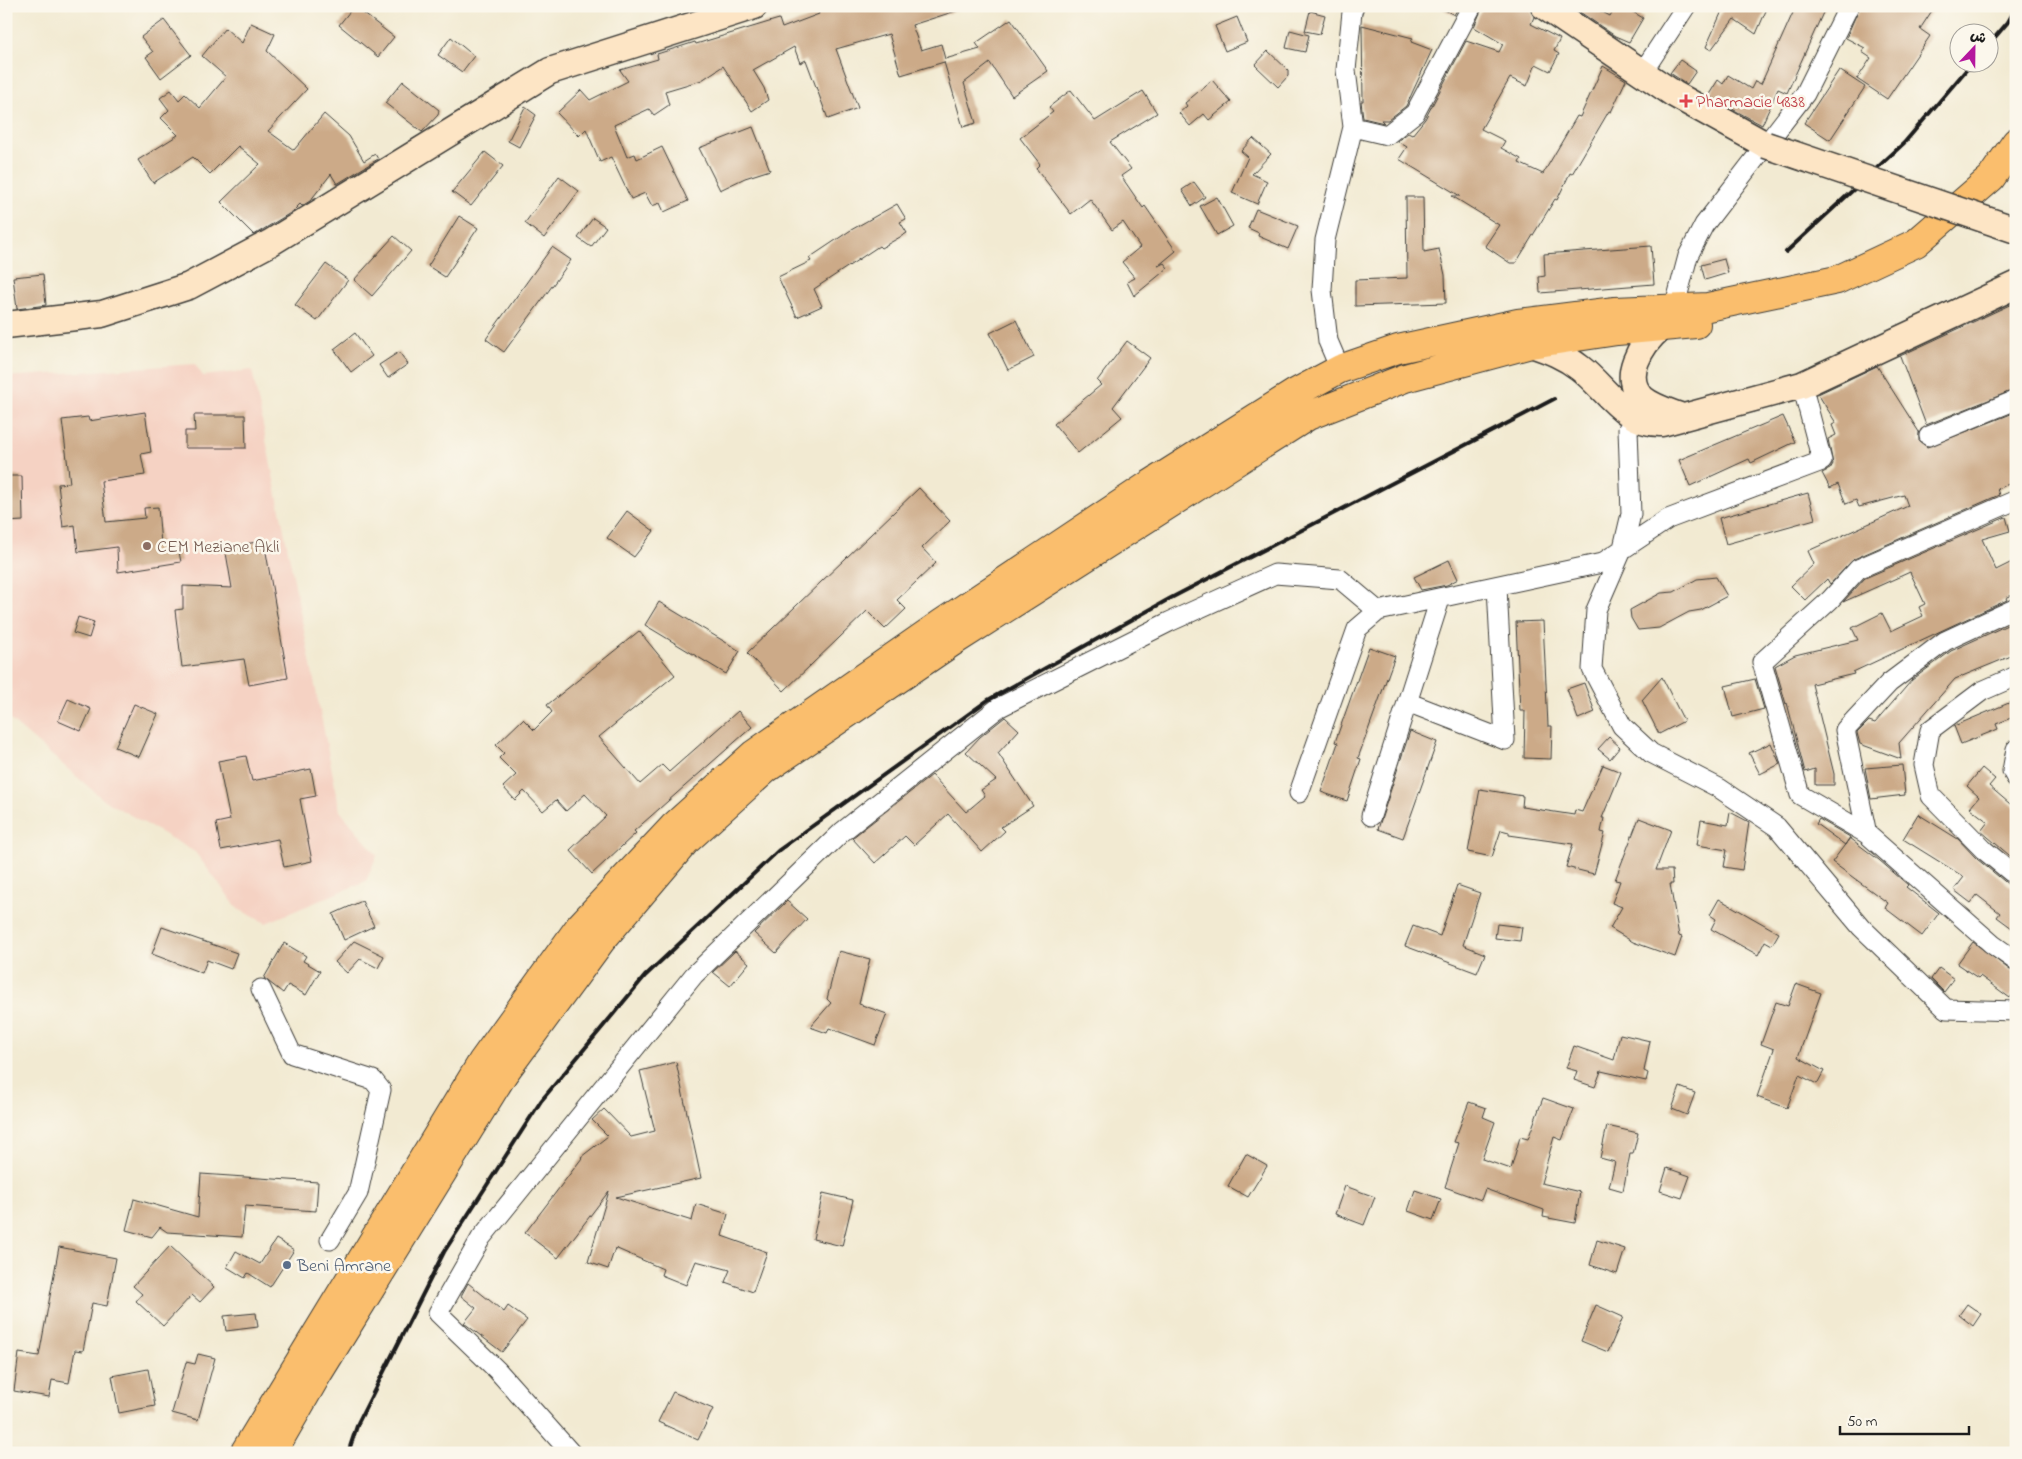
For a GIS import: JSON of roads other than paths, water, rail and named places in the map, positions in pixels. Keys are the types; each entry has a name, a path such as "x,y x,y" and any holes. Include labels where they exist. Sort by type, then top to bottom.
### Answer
{"highway":[{"path":"272,1453 317,1375 504,1073 601,941 686,841 766,769 951,643 1308,416 1405,378 1531,344 1617,331 1708,307 1837,280 1916,243 1991,178 2016,142"},
{"path":"244,1453 482,1062 580,926 673,827 754,754 942,623 1157,480 1295,393 1340,370 1398,350 1518,323 1615,311 1667,319 1746,317 1840,297 1926,258 2006,190 2016,176"}],"main road":[{"path":"6,326 102,314 190,286 270,242 550,71 698,14 754,6"},
{"path":"1544,6 1642,73 1719,121 1766,145 2016,230"},
{"path":"1531,344 1559,354 1581,368 1611,399 1643,411 1682,417 1802,385 2016,286"},
{"path":"1643,411 1634,375 1641,348 1667,319"}],"street":[{"path":"1340,370 1328,341 1322,290 1325,240 1353,127 1346,70 1354,6"},
{"path":"1353,127 1387,135 1415,113 1472,6"},
{"path":"1642,73 1686,6"},
{"path":"1667,319 1688,256 1704,225 1804,94 1849,6"},
{"path":"1299,793 1358,629 1378,612 1602,563 1668,519 1822,461 1802,385"},
{"path":"1929,436 2016,400"},
{"path":"1643,411 1628,429 1631,514 1622,548 1596,610 1592,669 1622,726 1651,752 1719,788 1777,827 1861,927 1946,1009 2016,1012"},
{"path":"2016,500 1858,569 1830,600 1762,662 1800,795 1867,834 1992,944 2016,961"},
{"path":"571,1453 497,1370 438,1312 482,1238 694,975 842,832 998,708 1169,622 1275,574 1340,579 1378,612"},
{"path":"1407,702 1505,740 1497,587"},
{"path":"1371,816 1440,599"},
{"path":"1867,834 1845,730 1889,683 1945,641 2016,608"},
{"path":"2016,676 1982,691 1930,730 1924,765 1932,796 1984,850 2016,876"},
{"path":"2016,749 2012,771 2016,778"},
{"path":"261,989 292,1054 373,1080 381,1090 358,1193 330,1240"}],"railway":[{"path":"2000,31 2016,8"},
{"path":"1786,252 1904,143 1964,72"},
{"path":"348,1453 358,1423 444,1252 541,1101 645,976 779,850 988,700 1169,599 1554,399"}],"place":[{"name":"Pharmacie 4838","path":"1686,101"},
{"name":"CEM Meziane Akli","path":"147,546"},
{"name":"Beni Amrane","path":"287,1265"}]}
